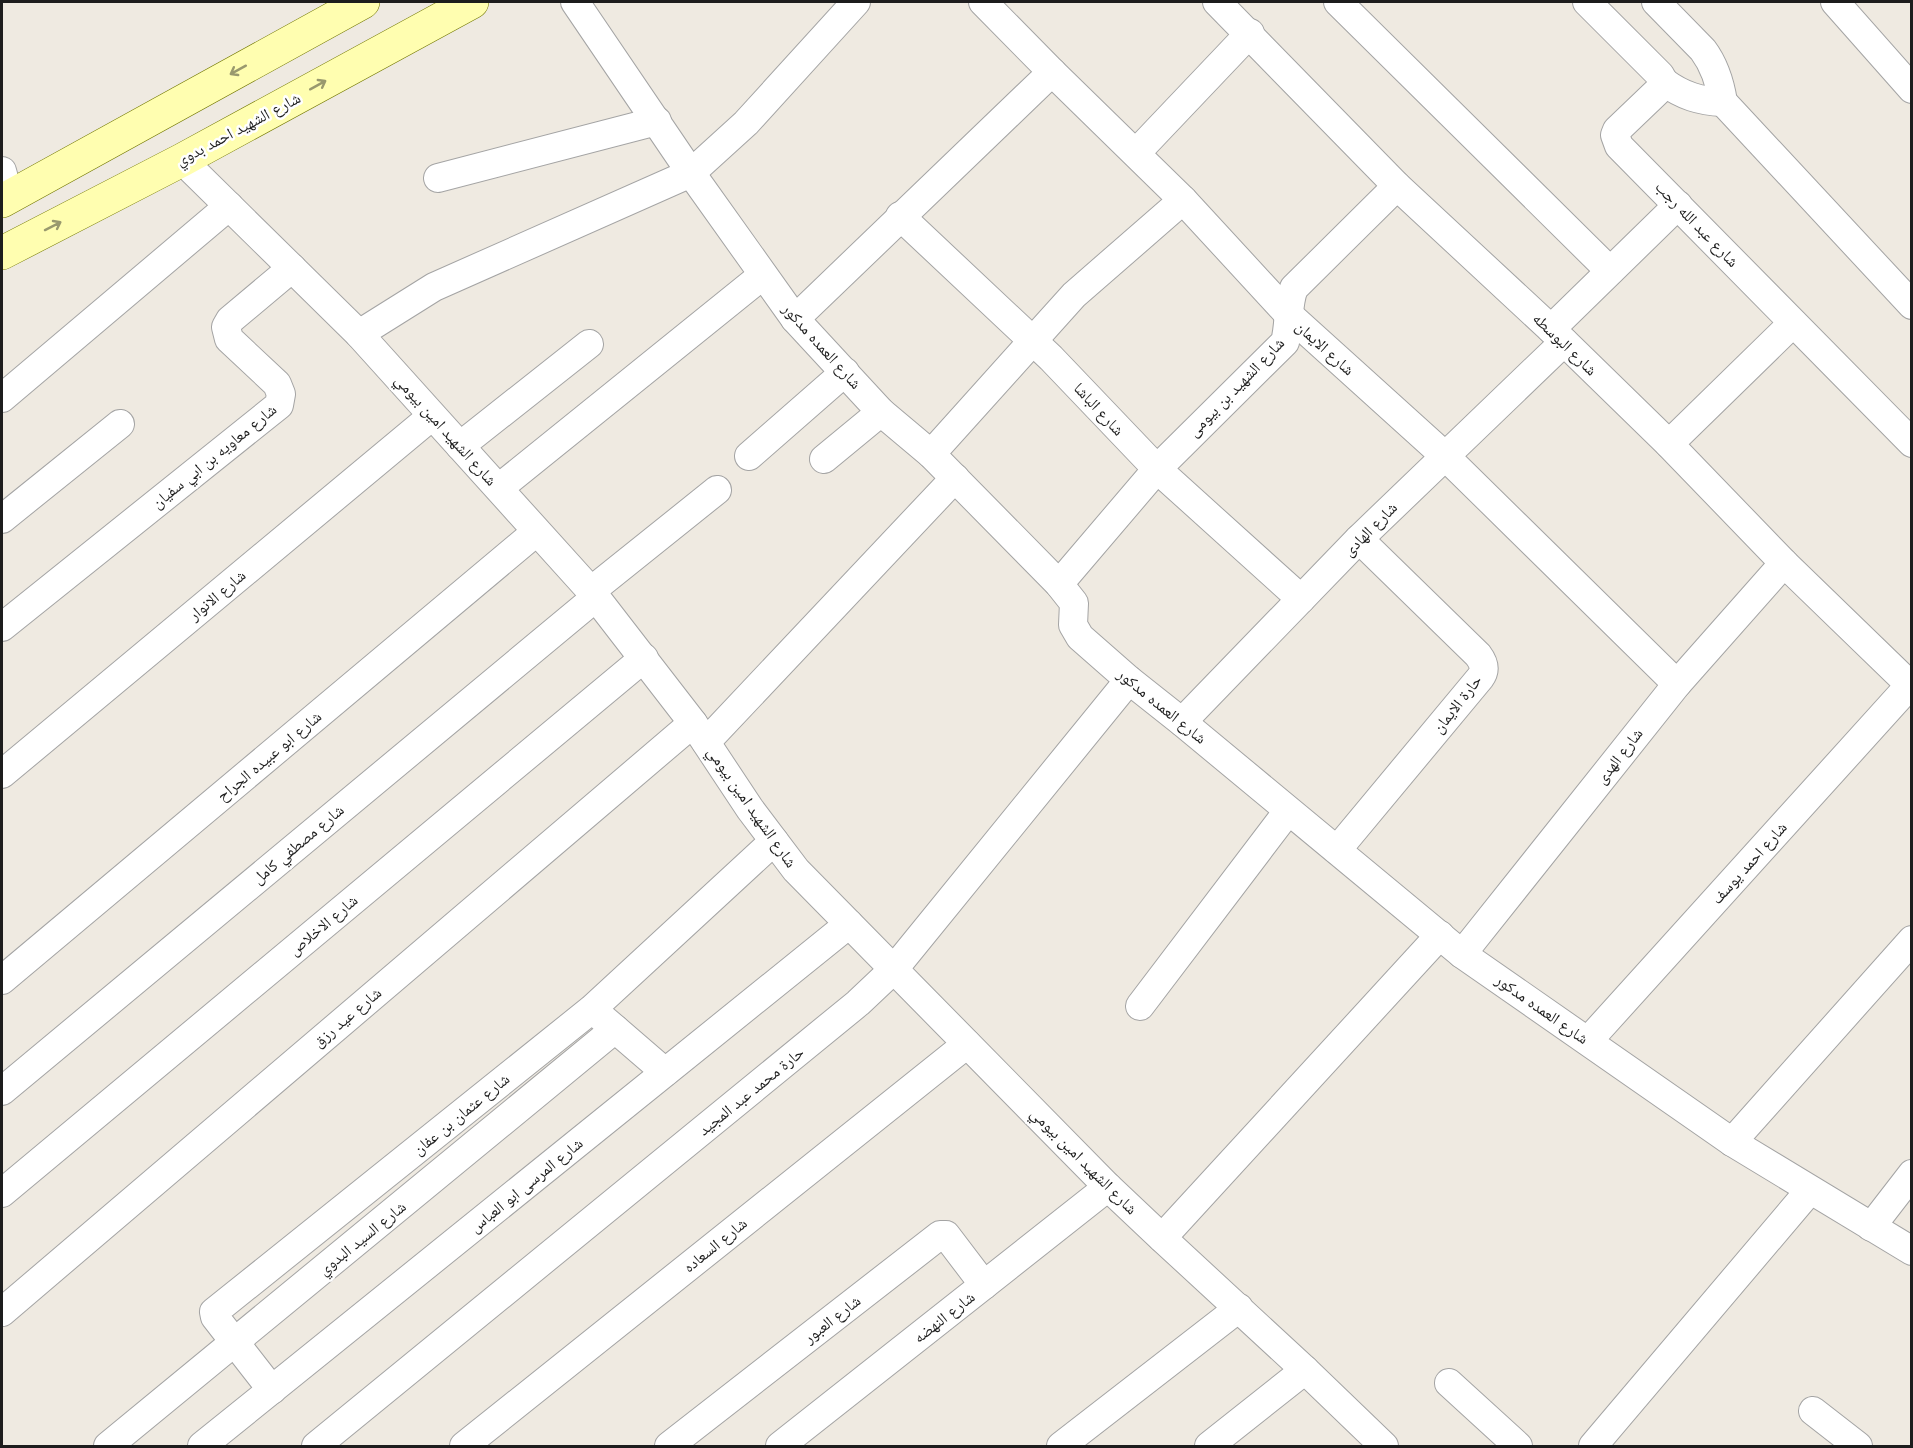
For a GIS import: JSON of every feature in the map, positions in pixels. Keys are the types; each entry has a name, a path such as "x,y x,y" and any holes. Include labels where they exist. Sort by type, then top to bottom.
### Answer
{"street":[{"path":"4,189 363,2"},
{"name":"شارع الشهيد احمد بدوي","path":"2,253 182,160 472,2"},
{"name":"شارع العمده مدكور","path":"575,2 691,173 795,319 881,412 931,454 1059,584 1074,603 1072,619 1076,632 1129,680 1462,954 1732,1142 1911,1251"},
{"path":"359,334 434,287 691,173 746,123 856,2"},
{"name":"شارع الايمان","path":"983,2 1183,201 1288,315 1445,456 1677,684"},
{"name":"شارع البوسطه","path":"1217,2 1250,33 1397,186 1669,444 1784,563 1911,686"},
{"path":"1338,2 1610,271"},
{"path":"1587,2 1660,75 1664,82 1677,92 1692,98 1724,102"},
{"path":"1656,2 1710,59 1717,72 1724,102 1911,306"},
{"path":"1835,2 1911,89"},
{"path":"1136,153 1250,33"},
{"path":"795,319 1052,72"},
{"name":"شارع عبد الله رجب","path":"1664,82 1663,86 1617,130 1615,135 1619,146 1911,443"},
{"path":"438,178 657,122"},
{"name":"شارع الشهيد امين بيومي","path":"182,160 359,334 593,595 700,732 796,870 1108,1187 1384,1446"},
{"name":"شارع الشهيد بن بيومى","path":"1059,584 1156,469 1285,342 1289,324 1290,297 1294,288 1397,186"},
{"path":"931,454 1074,295 1183,201"},
{"name":"شارع الهادى","path":"1182,722 1359,539 1445,456 1557,336 1610,271 1678,205"},
{"path":"2,398 229,206"},
{"name":"شارع الباشا","path":"900,216 1034,341 1156,469 1301,599"},
{"name":"شارع معاويه بن ابي سفيان","path":"2,627 279,405 281,394 277,384 229,339 226,327 230,320 292,268"},
{"path":"499,488 764,275"},
{"path":"1669,444 1793,323"},
{"path":"460,446 589,344"},
{"path":"748,456 845,372"},
{"path":"824,459 881,412"},
{"name":"شارع الانوار","path":"2,774 432,416"},
{"path":"2,519 120,423"},
{"name":"شارع عيد رزق","path":"2,1312 700,732 955,478"},
{"name":"شارع مصطفي كامل","path":"2,1091 717,490"},
{"name":"شارع ابو عبيده الجراح","path":"2,980 536,532"},
{"name":"حارة الايمان","path":"1336,850 1480,678 1484,669 1478,655 1359,539"},
{"name":"شارع الهدى","path":"1462,954 1677,684 1784,563"},
{"name":"شارع الاخلاص","path":"2,1193 644,658"},
{"name":"حارة محمد عبد المجيد","path":"316,1446 858,1004 894,969 1129,680"},
{"name":"شارع احمد يوسف","path":"1588,1041 1911,686"},
{"path":"1140,1006 1288,811"},
{"name":"شارع عثمان بن عفان","path":"272,1390 215,1317 214,1312 592,1009 774,841"},
{"name":"شارع المرسى ابو العباس","path":"202,1446 849,924"},
{"path":"1162,1239 1440,935"},
{"path":"1732,1142 1911,940"},
{"path":"592,1009 665,1072"},
{"name":"شارع السيد البدوي","path":"108,1446 615,1029"},
{"name":"شارع السعاده","path":"464,1446 967,1044"},
{"path":"1871,1227 1911,1174"},
{"name":"شارع النهضه","path":"780,1446 1108,1187"},
{"path":"1593,1446 1810,1190"},
{"name":"شارع العبور","path":"669,1446 940,1235 946,1235 984,1286"},
{"path":"1060,1446 1239,1308"},
{"path":"1209,1446 1305,1370"},
{"path":"1449,1383 1518,1446"},
{"path":"1813,1411 1858,1446"}]}
